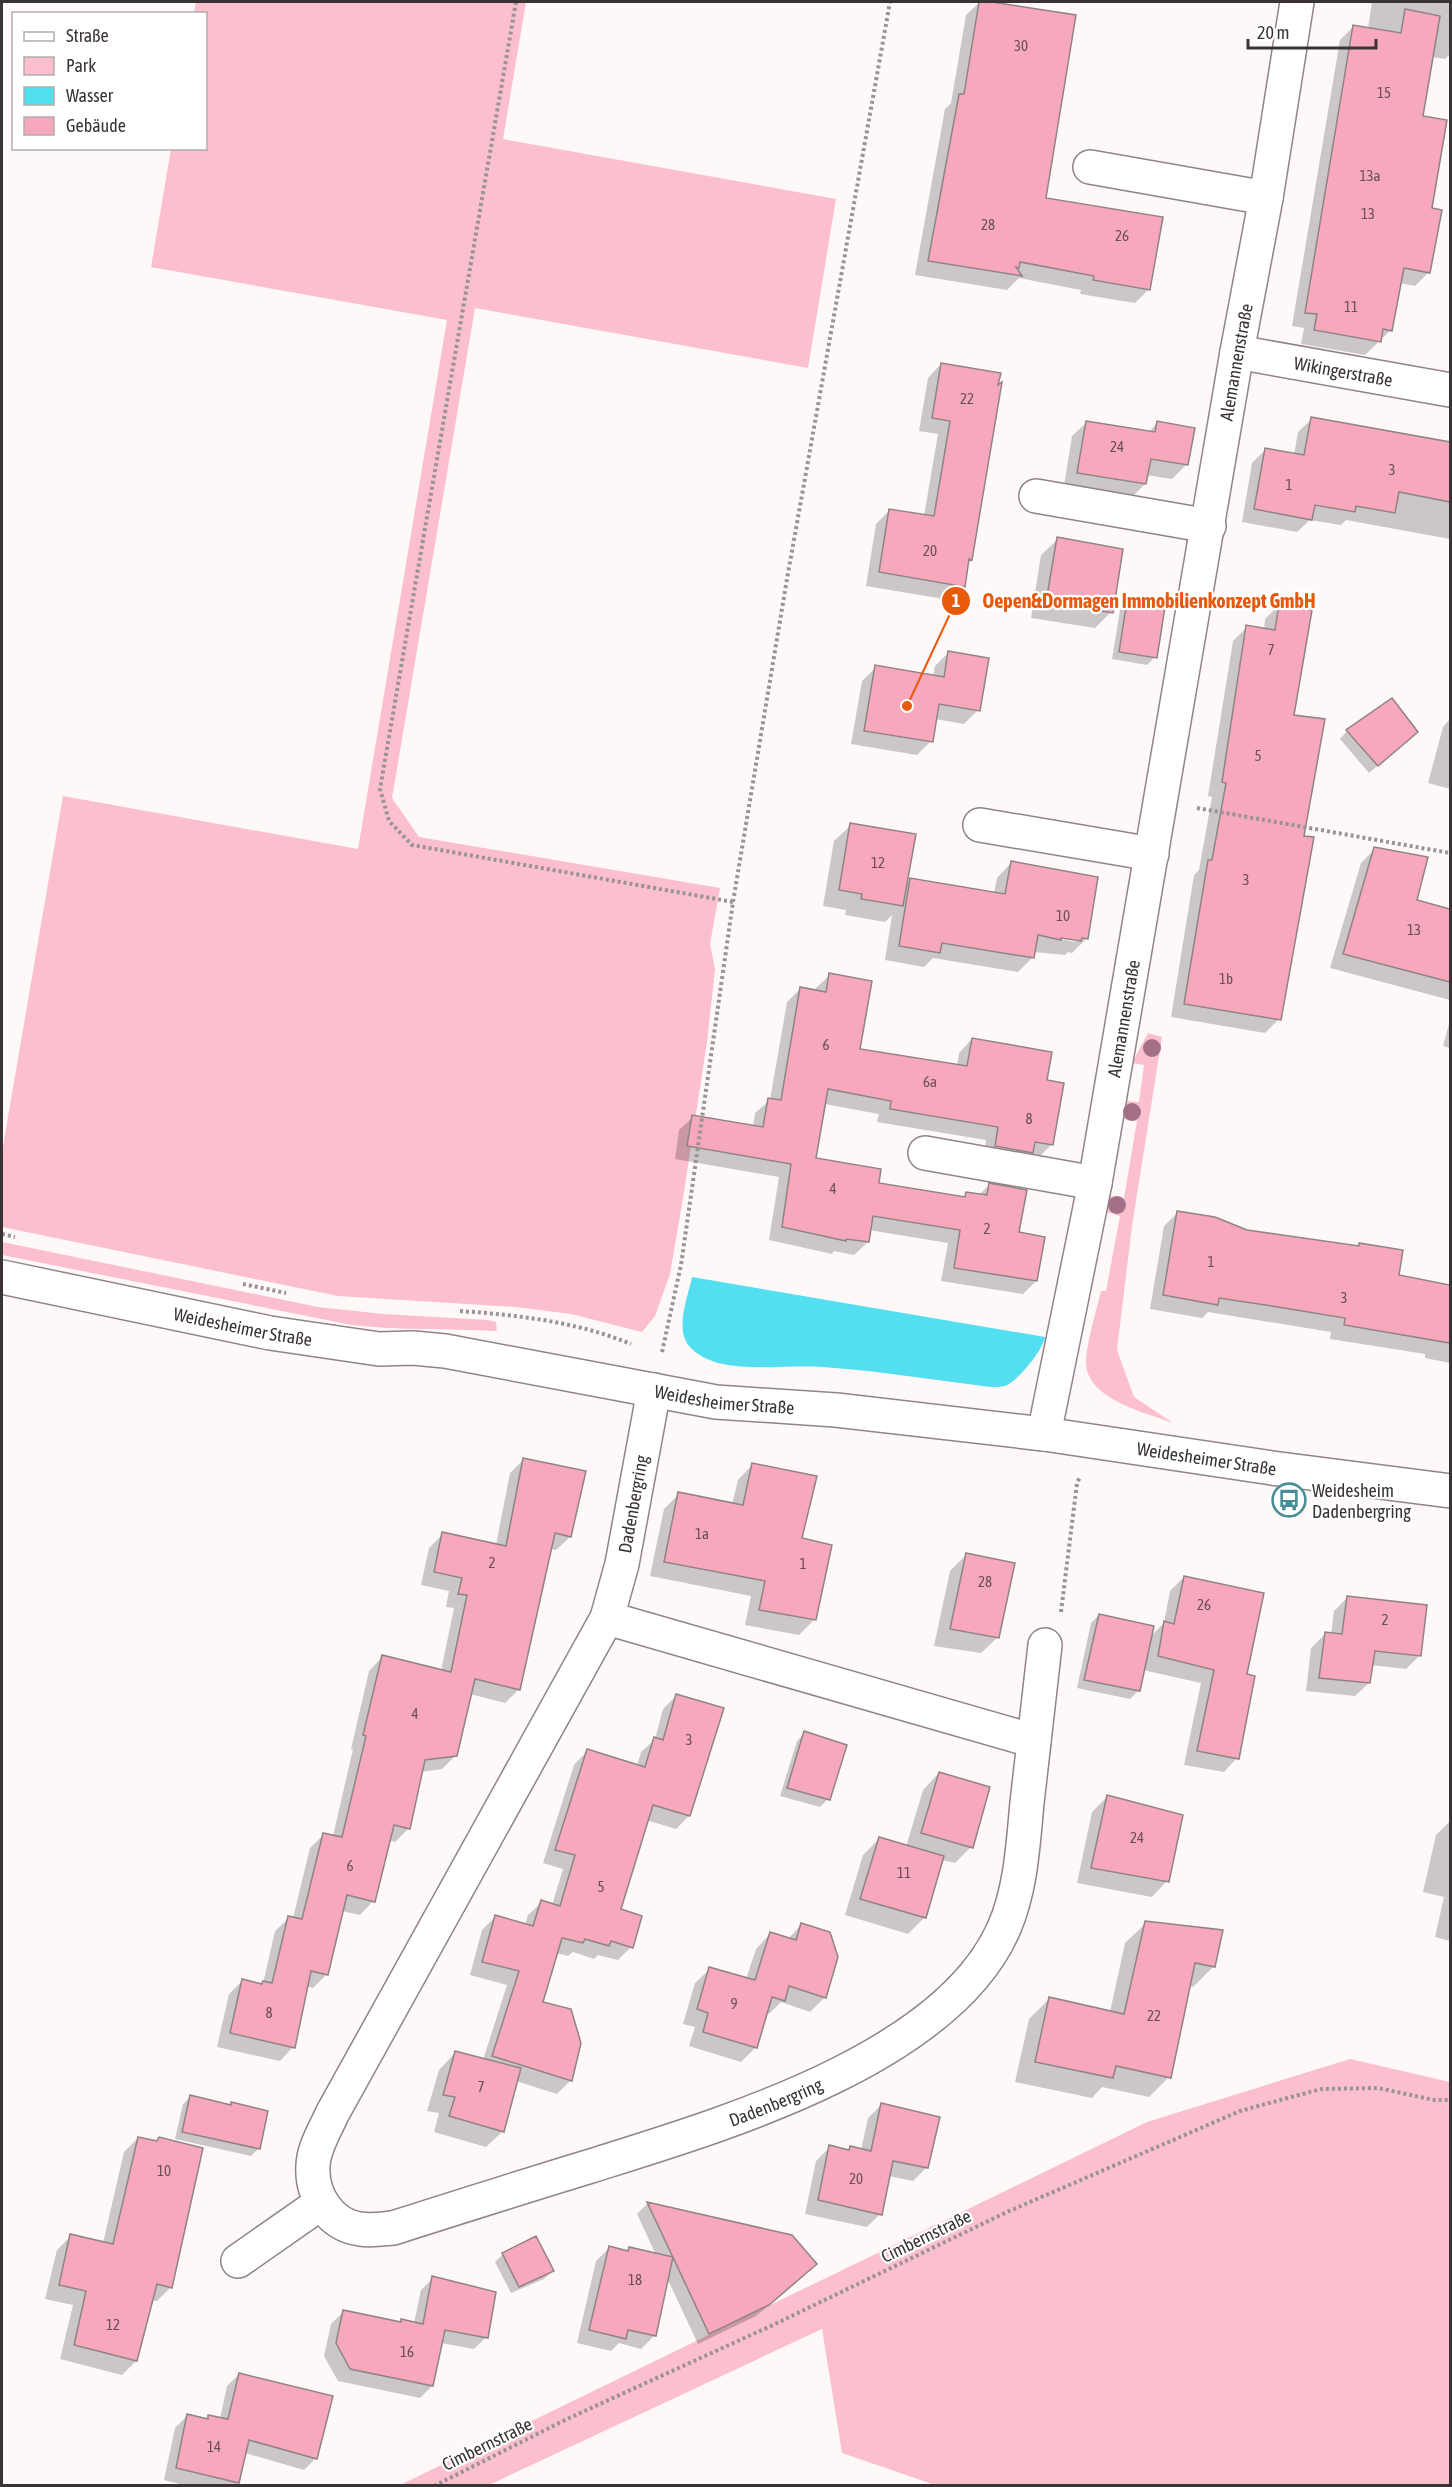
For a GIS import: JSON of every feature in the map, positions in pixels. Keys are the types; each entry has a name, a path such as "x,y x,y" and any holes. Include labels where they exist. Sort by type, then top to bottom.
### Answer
{"street":[{"name":"Alemannenstraße","path":"1044,1434 1095,1183 1237,352 1266,198 1297,2"},
{"path":"1090,167 1266,198"},
{"name":"Wikingerstraße","path":"1237,352 1450,390"},
{"path":"1036,496 1209,526"},
{"path":"980,825 1152,854"},
{"path":"925,1153 1095,1183"},
{"name":"Weidesheimer Straße","path":"2,1277 270,1333 379,1349 413,1348 445,1351 716,1402 836,1410 1044,1434 1272,1468 1450,1491"},
{"name":"Dadenbergring","path":"654,1390 622,1564 607,1618 332,2114 318,2144 312,2164 313,2185 321,2203 342,2223 358,2229 393,2228 711,2128 825,2080 885,2049 930,2020 960,1992 984,1964 1004,1930 1013,1904 1020,1866 1045,1645"},
{"path":"607,1618 965,1723 1034,1741"},
{"path":"237,2261 321,2203"}],"path":[{"path":"516,2 380,789 388,821 412,845 733,902"},
{"path":"654,1390 681,1265 733,902 787,579 890,2"},
{"path":"1161,802 1450,853"},
{"path":"2,1234 23,1239"},
{"path":"235,1283 289,1294"},
{"path":"449,1311 496,1314 561,1323 606,1334 639,1347"},
{"path":"1045,1645 1058,1640 1077,1483 1097,1441"},
{"name":"Cimbernstraße","path":"434,2486 567,2419 775,2324 1007,2212 1171,2143 1240,2111 1321,2089 1378,2088 1434,2100 1450,2100"}],"green space":[{"path":"196,2 526,2 503,139 836,199 808,368 475,308 392,798 419,837 720,888 710,944 715,969 707,1042 670,1274 655,1316 642,1332 571,1314 516,1307 338,1296 2,1227 2,1152 63,796 358,849 447,320 151,267 171,150 207,150 207,12 194,12"},
{"path":"1148,1033 1162,1037 1132,1226 1117,1350 1134,1397 1173,1423 1132,1408 1105,1394 1094,1384 1088,1373 1086,1359 1101,1291 1106,1291 1120,1216 1106,1212 1109,1196 1124,1198 1137,1121 1123,1119 1125,1101 1139,1102 1144,1065 1132,1063"},
{"path":"2,1242 318,1307 383,1314 488,1320 496,1322 497,1331 352,1325 2,1255"},
{"path":"1350,2059 1450,2082 1450,2485 938,2486 842,2453 822,2329 489,2485 400,2485 1147,2122"}],"water":[{"path":"692,1277 1045,1337 1035,1357 1023,1372 1010,1383 1000,1387 823,1367 757,1367 718,1363 703,1357 685,1340 684,1313"}],"building":[{"path":"979,2 1076,15 1046,198 1163,217 1150,290 1093,280 1094,276 1020,262 1019,268 1016,267 1022,276 928,261 959,94 964,94"},
{"path":"1405,9 1440,16 1423,116 1447,120 1432,208 1442,210 1430,273 1404,268 1392,331 1383,329 1381,342 1314,330 1317,314 1305,313 1353,25 1401,33"},
{"path":"941,363 1001,373 998,385 1002,382 972,560 969,559 965,587 879,572 889,509 934,516 950,421 932,418"},
{"path":"1311,417 1450,442 1450,502 1399,492 1395,513 1356,506 1355,512 1315,505 1312,520 1254,509 1265,448 1304,455"},
{"path":"1086,421 1155,432 1157,421 1195,428 1188,465 1151,459 1146,484 1077,473"},
{"path":"1057,537 1123,549 1113,613 1046,602"},
{"path":"1127,601 1165,607 1157,658 1119,652"},
{"path":"1279,604 1312,610 1294,715 1325,719 1304,836 1314,837 1281,1020 1184,1004 1208,860 1212,860 1226,783 1222,782 1246,625 1275,630"},
{"path":"948,651 989,658 980,711 939,704 933,742 864,731 875,665 944,677"},
{"path":"1392,698 1418,732 1378,766 1346,730"},
{"path":"850,823 916,834 903,906 861,899 862,894 839,890"},
{"path":"1374,847 1428,857 1417,900 1450,909 1450,982 1343,954"},
{"path":"1011,861 1098,877 1088,939 1082,938 1081,941 1061,938 1061,940 1038,935 1034,958 942,943 940,953 899,946 910,878 1005,894"},
{"path":"829,973 872,981 860,1049 967,1066 972,1038 1052,1052 1047,1080 1064,1083 1053,1145 1035,1142 1033,1153 995,1146 998,1127 890,1109 891,1101 828,1089 816,1158 881,1169 879,1183 965,1197 966,1192 987,1195 989,1183 1027,1190 1019,1232 1045,1237 1037,1281 954,1268 960,1230 873,1216 869,1242 846,1239 846,1241 782,1227 791,1164 687,1146 692,1115 763,1127 768,1098 781,1100 800,987 826,992"},
{"path":"1177,1211 1215,1217 1247,1230 1403,1250 1399,1275 1450,1285 1450,1343 1344,1325 1345,1318 1219,1298 1218,1305 1163,1295"},
{"path":"523,1458 586,1471 571,1537 555,1533 520,1690 475,1679 457,1756 425,1760 410,1829 394,1825 375,1902 347,1895 328,1975 311,1971 295,2048 230,2033 242,1979 262,1984 263,1981 272,1983 288,1916 302,1919 323,1833 342,1837 382,1655 451,1672 467,1595 458,1594 462,1578 434,1572 442,1532 506,1546"},
{"path":"752,1463 817,1476 802,1538 832,1545 816,1620 759,1610 765,1581 664,1562 678,1492 743,1505"},
{"path":"966,1553 1015,1563 999,1638 950,1629"},
{"path":"1184,1576 1264,1593 1247,1674 1255,1676 1239,1759 1197,1751 1214,1670 1158,1656 1164,1621 1174,1624"},
{"path":"1347,1596 1427,1605 1421,1656 1375,1651 1370,1683 1319,1678 1325,1632 1342,1634"},
{"path":"1099,1614 1154,1626 1140,1691 1084,1680"},
{"path":"676,1694 724,1708 690,1816 653,1805 621,1909 642,1916 633,1948 611,1941 609,1946 585,1939 583,1943 562,1938 543,2002 571,2009 581,2043 572,2081 492,2056 519,1971 482,1962 495,1915 533,1926 541,1900 560,1906 575,1855 555,1850 587,1749 645,1767 654,1737 663,1740"},
{"path":"804,1731 847,1745 830,1800 787,1788"},
{"path":"939,1772 990,1787 973,1848 921,1833"},
{"path":"1107,1795 1183,1815 1169,1882 1091,1868"},
{"path":"879,1837 944,1856 926,1918 860,1899"},
{"path":"1145,1921 1223,1930 1215,1967 1195,1963 1171,2078 1116,2066 1113,2078 1035,2062 1049,1997 1124,2014"},
{"path":"801,1923 830,1932 838,1957 826,1998 789,1986 785,2001 772,1997 757,2048 703,2032 708,2013 697,2009 709,1967 755,1980 770,1932 796,1940"},
{"path":"455,2051 521,2068 504,2132 449,2116 455,2097 443,2095"},
{"path":"190,2095 268,2111 260,2149 182,2132"},
{"path":"881,2103 940,2117 928,2168 893,2161 882,2215 818,2200 829,2145 849,2150 850,2146 871,2151"},
{"path":"138,2137 157,2141 159,2137 203,2148 172,2288 157,2284 137,2361 74,2345 86,2291 59,2285 70,2234 113,2244"},
{"path":"647,2202 792,2235 817,2264 769,2305 709,2334"},
{"path":"536,2236 554,2271 519,2287 502,2253"},
{"path":"609,2246 628,2251 629,2247 673,2257 656,2336 628,2330 626,2339 589,2330"},
{"path":"432,2276 496,2292 488,2338 445,2330 433,2386 350,2369 336,2343 343,2310 401,2322 401,2319 423,2324"},
{"path":"239,2373 333,2396 317,2459 249,2440 239,2483 176,2468 187,2414 208,2419 208,2415 228,2419"}],"place":[{"name":"Oepen&Dormagen Immobilienkonzept GmbH","path":"907,706"},
{"name":"Weidesheim Dadenbergring","path":"1289,1500"}]}
